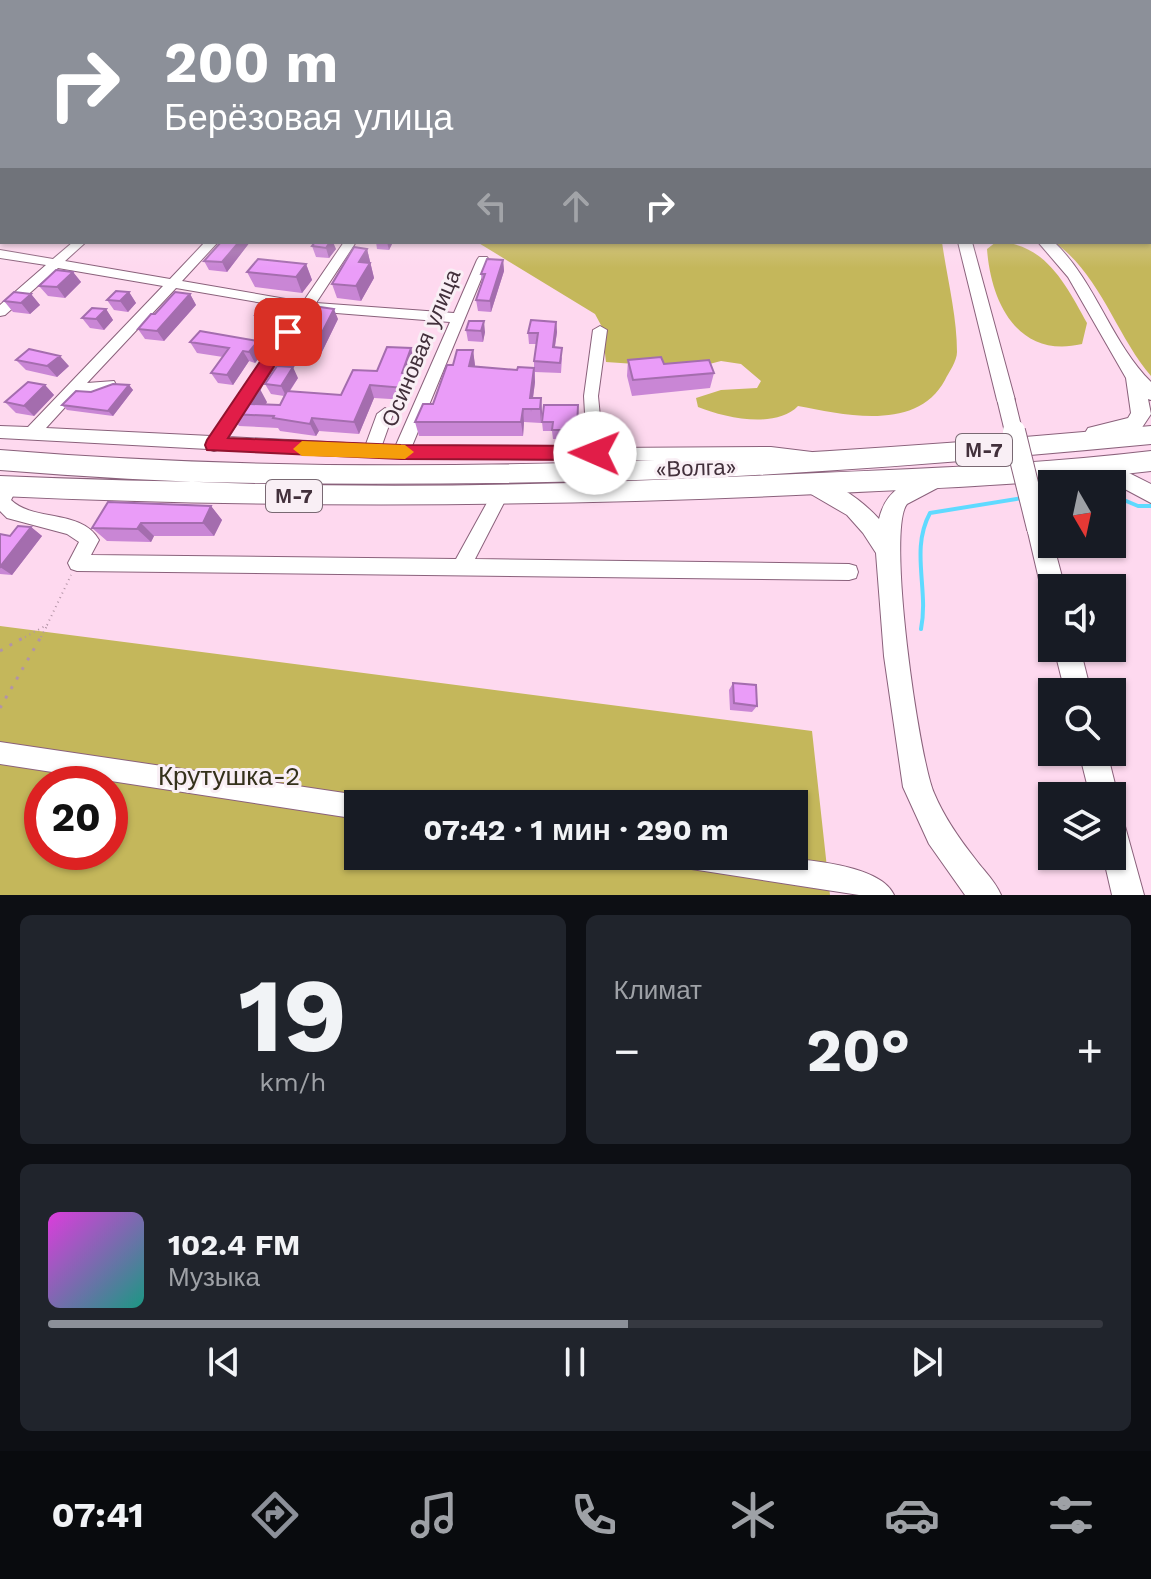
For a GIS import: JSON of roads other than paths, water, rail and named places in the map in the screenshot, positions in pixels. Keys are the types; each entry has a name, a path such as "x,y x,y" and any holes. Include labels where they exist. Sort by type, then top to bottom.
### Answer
{"highway":[{"name":"«Волга»","path":"0,460 393,475 583,472 827,462 1151,435"},
{"name":"«Волга»","path":"1096,470 1151,461"},
{"name":"«Волга»","path":"5,486 277,496 500,495 1038,474"}],"main road":[{"path":"966,244 1050,574"},
{"path":"1047,244 1068,265 1133,375 1151,393"},
{"path":"1054,445 1075,436 1134,424 1141,414 1141,406 1133,375"},
{"path":"1111,470 1151,467"},
{"path":"939,478 912,489 896,501 888,522 887,553 899,677 917,789 935,829 985,895"},
{"path":"1126,480 1151,494"},
{"path":"811,484 849,502 862,513 874,527 887,553"},
{"path":"1122,870 1128,895"}],"street":[{"path":"0,312 78,244"},
{"path":"30,435 210,244"},
{"path":"214,445 349,244"},
{"path":"0,254 305,306 456,318"},
{"name":"Осиновая улица","path":"401,452 483,260"},
{"path":"595,453 591,396 600,330"},
{"path":"75,388 95,389 109,385"},
{"path":"372,451 385,414"},
{"path":"0,432 401,452 666,456 786,453 827,462"},
{"path":"5,486 2,502 13,513 72,528 90,540 77,563 462,565 481,568 849,572"},
{"path":"462,565 500,495"},
{"path":"0,753 344,805"},
{"path":"780,870 862,882 881,895"}],"waterway":[{"path":"921,629 921,541 930,513 1022,498"},
{"path":"1126,501 1138,506 1151,506"}],"park label":[{"name":"Крутушка-2","path":"229,776"}]}
